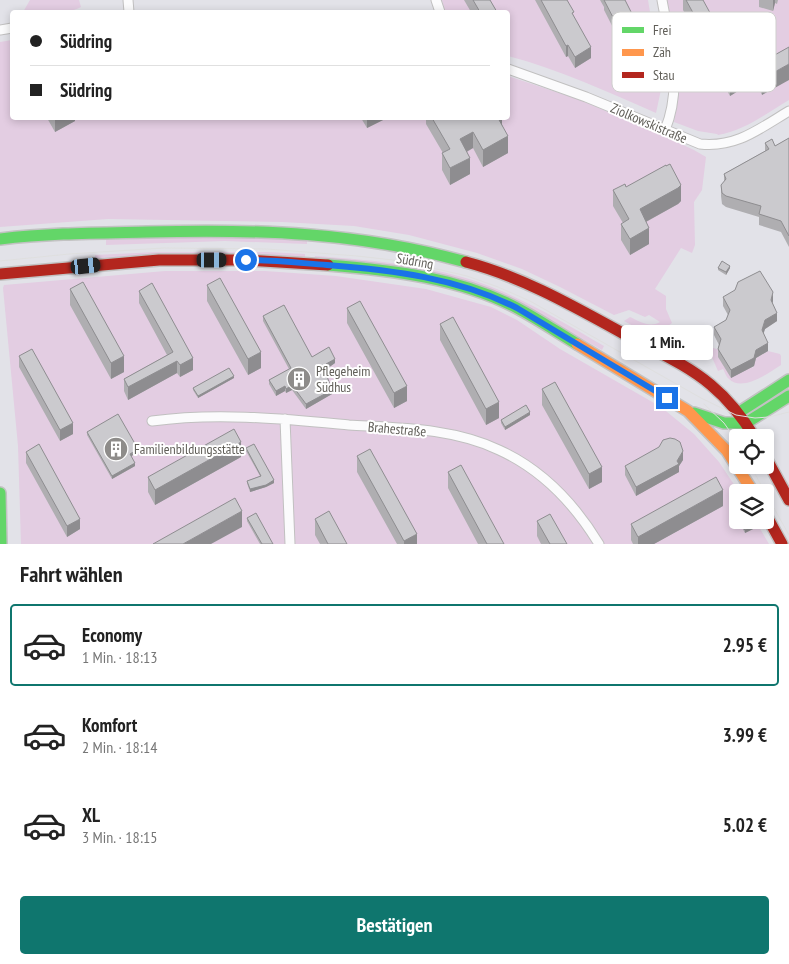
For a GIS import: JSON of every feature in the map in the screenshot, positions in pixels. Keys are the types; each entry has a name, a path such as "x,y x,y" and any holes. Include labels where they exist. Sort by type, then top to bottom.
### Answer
{"main road":[{"name":"Südring","path":"0,239 96,232 262,231 310,234 394,244 434,252 505,274 538,288 665,356 719,392 738,412 750,429"},
{"name":"Südring","path":"0,274 151,261 264,260 374,269 429,278 469,288 498,298 517,308 688,411 727,451 748,484"},
{"path":"727,451 726,439 731,423 738,412 789,380"},
{"path":"688,411 711,419 731,423 746,423 789,396"},
{"path":"774,472 789,500"},
{"path":"0,493 1,538"},
{"path":"774,529 782,544"}],"street":[{"name":"Ziolkowskistraße","path":"510,70 568,90 700,144 732,142 747,136 789,111"},
{"path":"665,130 673,105 675,92"},
{"name":"Brahestraße","path":"152,421 205,416 285,419 435,432 474,440 496,448 528,465 549,481 570,501 599,544"},
{"path":"285,419 290,544"}],"shaded area":[{"path":"30,0 79,0 81,7 74,10 24,10"},
{"path":"442,0 648,0 650,12 612,12 612,92 660,92 656,113 564,74 510,57 510,10 444,10"},
{"path":"665,0 789,0 789,100 746,126 718,135 698,131 674,122 678,92 776,92 776,12 667,12"},
{"path":"10,40 10,120 510,120 510,77 580,100 653,131 706,157 702,190 694,202 695,245 692,253 681,248 655,289 666,296 666,309 672,323 668,326 688,338 684,345 674,348 624,321 630,317 649,324 660,322 649,315 645,317 629,310 614,315 522,269 477,253 409,235 354,226 282,222 108,219 0,227 0,42"},
{"path":"223,237 307,240 307,244 225,241 106,245 106,240"},
{"path":"157,252 267,252 305,254 305,259 95,260 95,255"},
{"path":"315,256 408,266 455,275 478,282 526,302 604,346 602,350 506,297 314,260"},
{"path":"165,271 265,271 336,276 426,289 491,307 517,320 560,349 661,407 694,434 719,462 734,484 729,484 729,529 760,529 769,544 21,544 18,446 4,285"},
{"path":"700,344 720,350 719,358 753,368 756,358 768,351 780,354 781,365 755,380 741,383 734,382 728,378 723,369 718,371 711,355 699,352"}],"building":[{"path":"473,0 490,0 496,10 479,10"},
{"path":"541,0 567,0 591,47 575,57 568,45 566,46"},
{"path":"604,0 625,0 631,12 612,12 612,15"},
{"path":"686,0 703,0 710,12 693,12"},
{"path":"789,47 789,64 776,71 776,54"},
{"path":"433,120 499,120 508,136 483,150 473,132 460,139 470,158 450,168 442,153 450,149"},
{"path":"789,138 789,236 781,221 759,214 761,206 726,196 722,193 721,185 726,179 724,174 769,149 765,143 772,139 775,146"},
{"path":"670,164 681,185 640,209 649,228 630,239 621,224 629,219 613,190 625,184 626,187"},
{"path":"722,261 730,266 726,272 718,268"},
{"path":"760,271 773,292 771,300 777,313 765,320 762,330 768,343 756,350 754,358 731,370 718,349 721,339 714,327 726,320 730,310 723,297 735,290 738,282"},
{"path":"220,278 261,352 248,359 207,285"},
{"path":"83,282 124,356 111,363 70,289"},
{"path":"152,283 193,358 180,365 177,361 128,387 124,379 173,352 139,291"},
{"path":"360,301 407,386 394,393 347,308"},
{"path":"284,305 312,357 329,347 335,359 326,364 328,366 324,368 332,390 306,404 292,385 286,389 285,386 276,391 269,380 291,368 263,316"},
{"path":"453,317 499,402 486,409 440,324"},
{"path":"32,349 73,423 60,430 19,356"},
{"path":"229,368 234,376 198,396 193,388"},
{"path":"555,382 602,467 589,474 542,389"},
{"path":"526,405 530,412 505,427 501,420"},
{"name":"Familienbildungsstätte","path":"118,414 138,449 130,454 135,463 112,476 87,432"},
{"path":"234,429 241,442 155,490 148,477"},
{"path":"670,438 680,442 683,451 677,461 679,464 636,487 625,466 659,447 663,440"},
{"path":"39,444 80,519 67,526 26,452"},
{"path":"254,444 274,480 266,485 250,489 247,481 261,476 246,448"},
{"path":"370,449 417,534 404,541 357,456"},
{"path":"461,465 504,544 487,544 448,472"},
{"path":"716,477 723,490 638,537 631,524"},
{"path":"235,498 242,511 183,544 153,544"},
{"path":"329,511 347,544 328,544 315,519"},
{"path":"256,513 273,544 262,544 247,518"},
{"path":"550,514 567,544 550,544 537,521"}],"tram line":[{"path":"0,261 69,254 164,248 267,249 402,261 467,276 530,301 701,398 736,415 755,418 789,412"},
{"path":"704,404 729,430"},
{"path":"755,474 789,535"}],"traffic: fast":[{"path":"0,239 92,233 268,232 386,244 466,262"},
{"path":"328,265 401,273 472,289 517,308 577,344"},
{"path":"738,413 789,380"},
{"path":"746,423 789,396"},
{"path":"694,413 724,423 746,423"},
{"path":"0,493 1,544"}],"traffic: slow":[{"path":"577,344 688,411 727,451 748,484"}],"traffic: jam":[{"path":"0,274 159,260 245,260 328,265"},
{"path":"466,262 528,284 681,364 701,377 724,397 741,416 749,429"},
{"path":"774,472 789,500"},
{"path":"774,529 782,544"}],"place":[{"name":"Pflegeheim Südhus","path":"299,379"},
{"name":"Familienbildungsstätte","path":"116,449"}],"route":[{"path":"246,260 374,269 429,278 469,288 498,298 517,308 667,398"}]}
